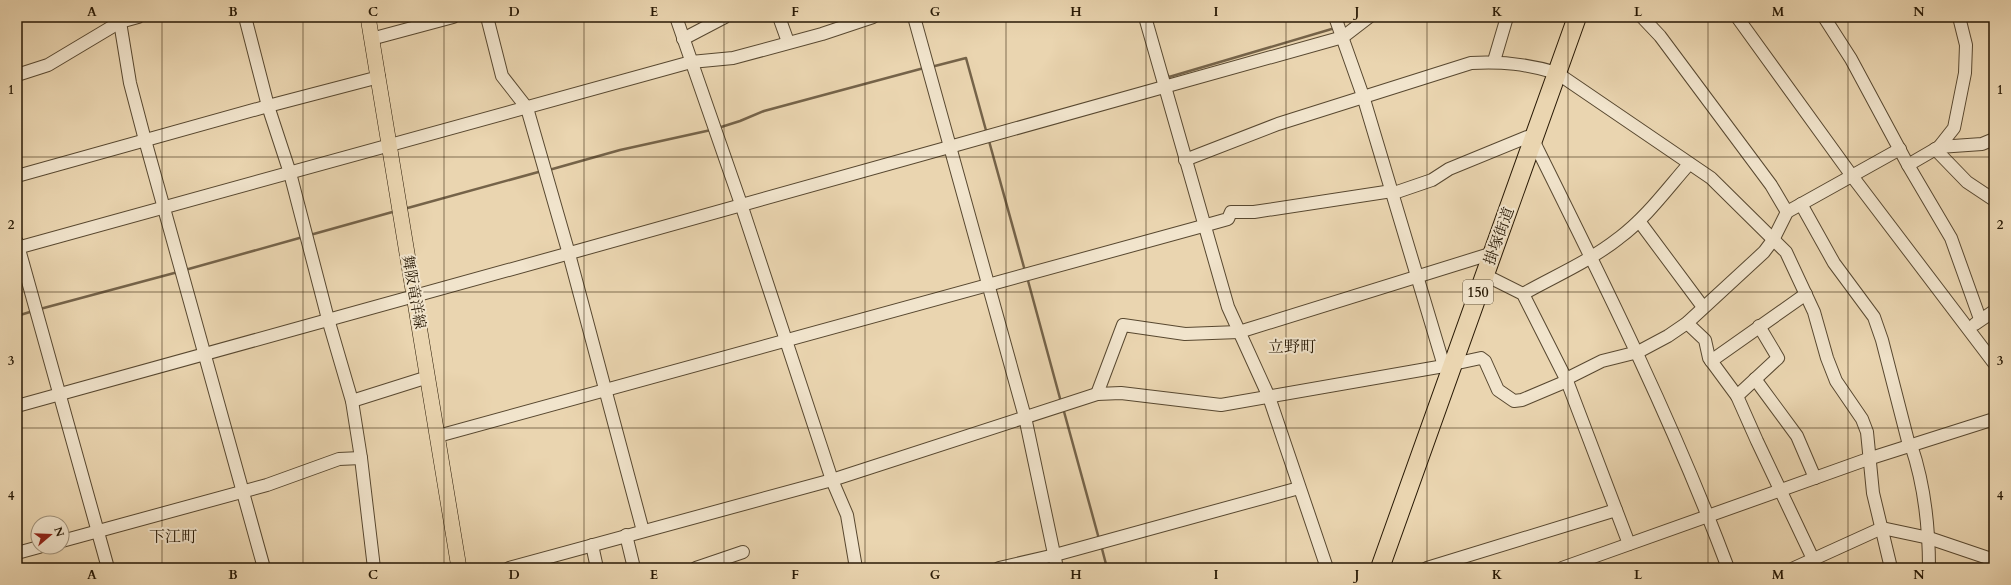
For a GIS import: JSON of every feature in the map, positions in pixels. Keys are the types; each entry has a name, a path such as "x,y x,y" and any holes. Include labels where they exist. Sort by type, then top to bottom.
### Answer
{"highway":[{"name":"掛塚街道","path":"1380,568 1448,365 1485,275 1577,17"}],"main road":[{"name":"舞阪竜洋線","path":"368,17 459,568"}],"street":[{"path":"17,76 53,62 116,19 138,17"},
{"path":"245,17 268,106 290,173 328,319 352,401 361,458 374,568"},
{"path":"371,39 453,17"},
{"path":"486,17 502,76 527,108 569,254 604,391 643,531"},
{"path":"676,17 741,204 832,480 847,515 856,568"},
{"path":"683,39 725,17"},
{"path":"779,17 788,42"},
{"path":"108,568 17,246 290,173 691,62 733,58 822,34 873,17"},
{"path":"914,17 1025,418 1057,568"},
{"path":"1146,17 1185,160 1228,308 1269,396 1327,568"},
{"path":"1335,17 1363,96 1418,275 1448,365"},
{"path":"17,406 205,355 414,295 569,254 741,204 1343,37 1369,17"},
{"path":"1494,61 1507,17"},
{"path":"1642,17 1660,36 1766,178 1787,212"},
{"path":"1737,17 1852,176 1994,363"},
{"path":"1824,17 1851,59 1908,166 1951,238 1980,319"},
{"path":"1908,166 1937,148 1954,128 1965,73 1966,45 1960,17"},
{"path":"116,19 130,83 145,140 264,568"},
{"path":"1185,160 1278,124 1471,63 1494,61 1531,65 1557,73 1711,178 1786,252 1814,312 1827,358 1836,381 1865,426 1867,432 1868,459 1873,493 1891,568"},
{"path":"17,176 378,77"},
{"path":"438,436 1204,226 1228,218 1231,212 1262,211 1393,192 1432,180 1449,169 1527,136 1533,140 1638,352 1709,516 1728,568"},
{"path":"1937,148 1982,144 1994,138"},
{"path":"1937,148 1967,182 1994,200"},
{"path":"509,568 832,480 1097,394 1121,393 1221,405 1481,358 1485,361 1498,390 1514,401 1522,400 1566,380 1602,361 1638,352 1668,336 1687,323 1764,252 1773,240 1787,212 1900,149"},
{"path":"1523,294 1591,257 1619,238 1639,221 1689,164"},
{"path":"1801,204 1834,263 1874,317 1882,340 1910,445 1916,461 1929,538 1929,568"},
{"path":"1639,221 1703,307"},
{"path":"1097,394 1123,325 1185,334 1239,332 1492,253"},
{"path":"1485,275 1523,294 1566,380 1629,544"},
{"path":"1712,361 1759,326 1806,294"},
{"path":"1968,330 1980,319 1994,311"},
{"path":"1687,323 1704,340 1709,358 1737,396 1780,491 1815,563"},
{"path":"1737,396 1778,358 1759,326"},
{"path":"352,401 428,377"},
{"path":"1755,379 1797,436 1815,478"},
{"path":"1562,568 1868,459 1994,419"},
{"path":"70,539 267,485 339,459 361,458"},
{"path":"998,568 1055,555 1299,488"},
{"path":"1427,568 1616,510"},
{"path":"1794,568 1815,563 1882,528 1929,538 1994,560"},
{"path":"626,535 634,568"},
{"path":"592,545 597,568"},
{"path":"17,553 30,549"},
{"path":"696,568 743,552"}],"waterway":[{"path":"1341,24 1350,17"},
{"path":"1167,74 1169,77 1335,28"},
{"path":"931,67 966,58 987,134"},
{"path":"718,128 764,111 924,68"},
{"path":"549,170 620,150 711,130"},
{"path":"989,141 1025,271"},
{"path":"404,209 542,171"},
{"path":"310,235 396,211"},
{"path":"185,270 303,237"},
{"path":"40,309 178,272"},
{"path":"1027,277 1061,402"},
{"path":"17,316 33,311"},
{"path":"1063,408 1099,539"},
{"path":"1101,545 1107,568"},
{"path":"1417,568 1423,566"}],"district":[{"name":"立野町","path":"1292,347"},
{"name":"下江町","path":"173,537"}]}
